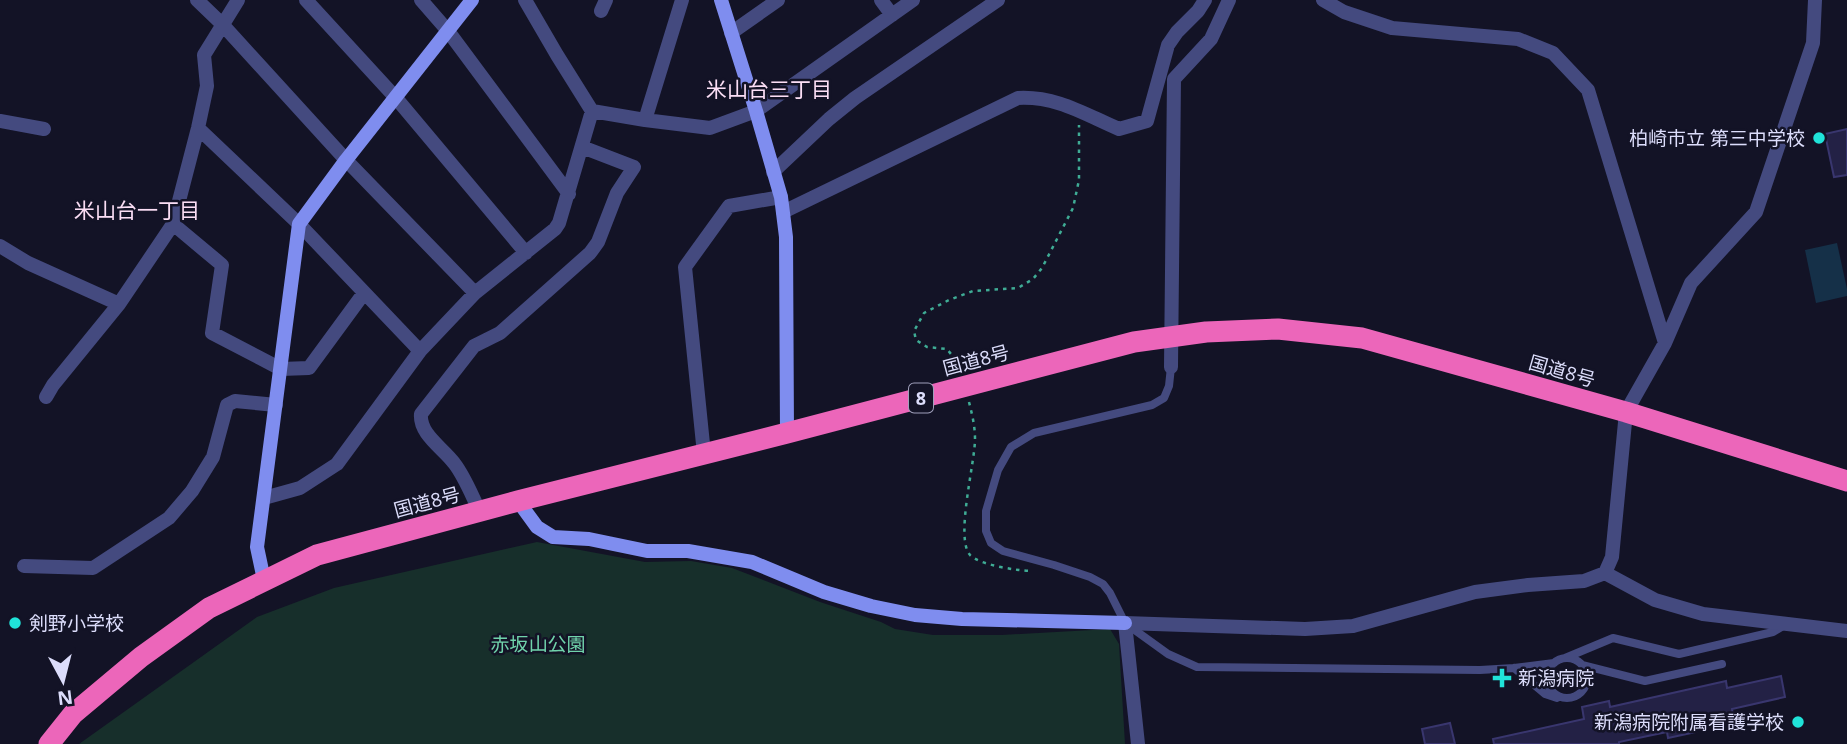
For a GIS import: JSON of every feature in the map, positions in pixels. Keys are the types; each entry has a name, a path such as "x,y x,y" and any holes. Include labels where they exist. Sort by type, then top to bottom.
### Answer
{"highway":[{"name":"国道8号","path":"50,744 73,714 141,657 209,608 317,555 1133,342 1206,332 1278,329 1362,338 1626,412 1847,481"}],"street":[{"path":"197,0 475,293"},
{"path":"46,397 119,303 173,224 207,86 204,55 238,0"},
{"path":"306,0 397,97 526,253"},
{"path":"421,0 448,31 569,194"},
{"path":"264,580 257,547 299,224 472,0"},
{"path":"525,0 592,111 710,128 756,111 913,0"},
{"path":"645,120 682,0"},
{"path":"721,0 782,205 786,237 787,433"},
{"path":"731,33 778,0"},
{"path":"881,0 892,15"},
{"path":"774,172 855,98 999,0"},
{"path":"704,454 685,267 729,206 782,205 1018,98 1037,97 1066,105 1119,129 1147,121 1168,45 1205,0"},
{"path":"1171,367 1174,79 1211,39 1229,0"},
{"path":"1323,0 1344,12 1392,28 1518,38 1553,53 1588,90 1665,343"},
{"path":"518,501 537,527 553,537 589,540 647,551 688,551 752,562 824,592 871,606 962,618 1304,629 1353,626 1475,592 1584,581 1605,573 1612,557 1626,412 1665,343 1691,283 1756,212 1813,43 1815,0"},
{"path":"264,498 300,488 337,464 420,351 475,293 555,229 569,194 592,111"},
{"path":"0,121 44,129"},
{"path":"198,128 299,224 420,351"},
{"path":"480,512 455,464 425,430 421,423 421,414 474,346 500,333 590,253 598,242 617,193 634,167 582,147"},
{"path":"173,224 222,265 212,333 281,369 309,368 364,293"},
{"path":"0,246 28,263 119,303"},
{"path":"24,566 93,568 169,518 192,491 213,457 227,405 235,401 276,405"},
{"path":"1605,573 1655,600 1703,614 1847,631"},
{"path":"1125,623 1138,744"}],"lane":[{"path":"1171,367 1169,386 1164,398 1152,405 1034,433 1011,447 998,470 986,511 986,531 991,543 1003,551 1054,565 1103,584 1125,623 1168,654 1197,667 1466,670 1514,668 1554,663 1613,638 1679,654 1773,632 1789,623"},
{"path":"1565,658 1578,661 1582,665 1586,670 1587,683"},
{"path":"1554,663 1549,668 1546,680 1552,691 1562,698"},
{"path":"1582,665 1645,681 1722,664"},
{"path":"1514,668 1553,698 1575,697 1601,670"}],"path":[{"path":"958,363 947,349 927,347 916,340 914,331 924,313 949,300 973,291 1018,288 1033,279 1042,268 1073,208 1079,180 1079,111"}],"green space":[{"name":"赤坂山公園","path":"537,542 645,562 691,561 732,568 895,629 933,635 1002,635 1110,629 1119,644 1125,744 79,744 257,617 334,588"}],"water":[{"path":"1837,243 1847,296 1816,303 1805,250"}],"building":[{"path":"1847,129 1847,175 1834,177 1825,134"},
{"path":"1781,676 1785,697 1732,709 1733,715 1694,723 1696,732 1668,738 1667,732 1619,744 1494,744 1493,739 1584,719 1582,707 1609,701 1610,707 1726,681 1727,688"},
{"path":"1450,723 1455,744 1425,744 1422,729"}],"place":[{"name":"柏崎市立 第三中学校","path":"1819,138"},
{"name":"剣野小学校","path":"15,623"},
{"name":"新潟病院","path":"1502,678"},
{"name":"新潟病院附属看護学校","path":"1798,722"}],"district":[{"name":"米山台三丁目","path":"769,89"},
{"name":"米山台一丁目","path":"137,210"}]}
